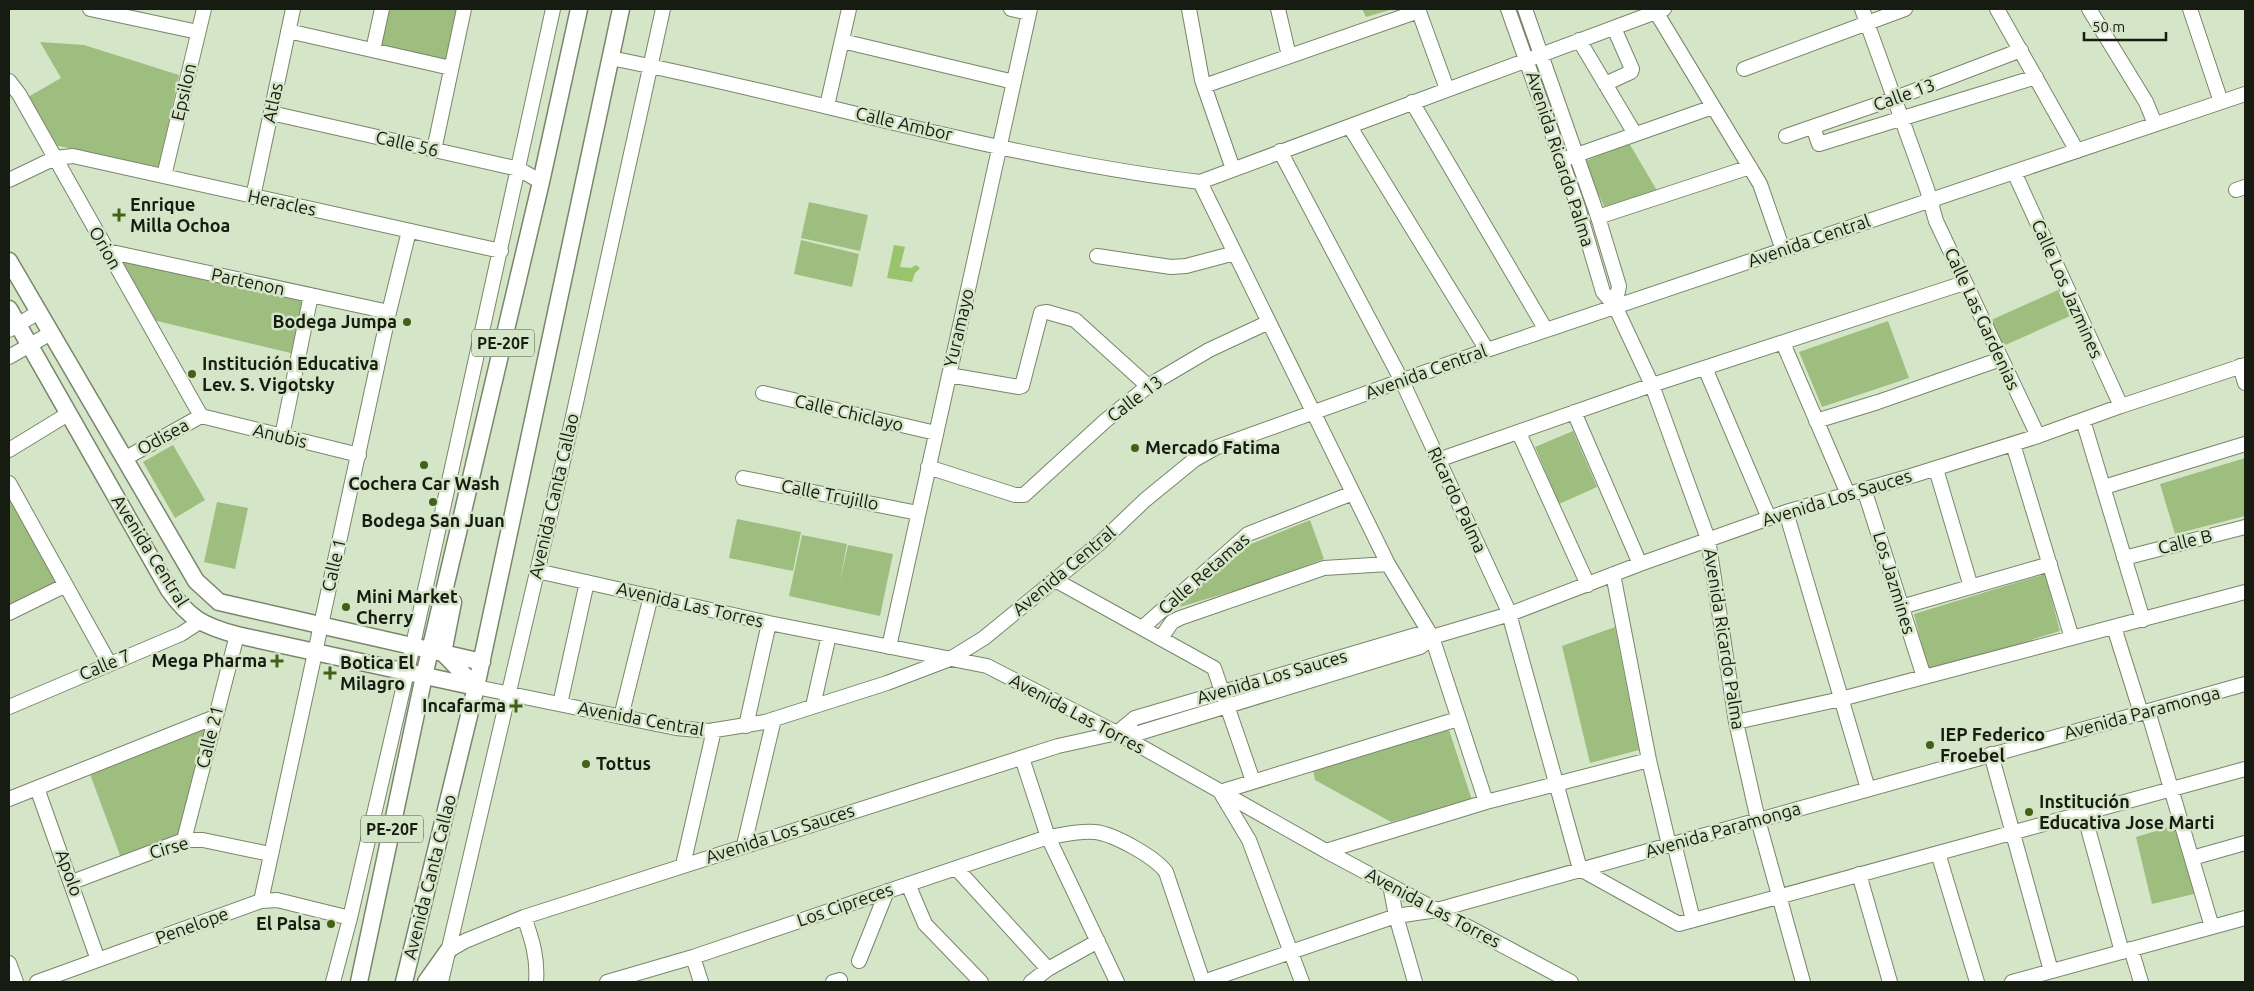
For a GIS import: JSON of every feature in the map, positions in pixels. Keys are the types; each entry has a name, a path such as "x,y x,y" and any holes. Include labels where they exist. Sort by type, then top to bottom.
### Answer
{"main road":[{"name":"PE-20F","path":"360,982 424,676 436,652 453,559 541,182 579,9"},
{"name":"Avenida Canta Callao","path":"404,982 482,662 621,9"},
{"name":"Avenida Central","path":"9,261 196,580 218,602 320,627 482,662"},
{"name":"Avenida Central","path":"9,309 13,328 30,346 169,590 184,611 200,621 237,635 476,687"},
{"path":"436,652 476,687"},
{"path":"426,982 448,951"}],"street":[{"path":"90,9 198,32"},
{"name":"Epsilon","path":"164,176 204,9"},
{"name":"Atlas","path":"253,196 293,9"},
{"path":"374,50 382,9"},
{"path":"434,150 464,9"},
{"path":"333,982 350,918 407,672 553,9"},
{"name":"Avenida Canta Callao","path":"440,982 567,447 663,9"},
{"path":"827,106 849,9"},
{"path":"1012,9 1030,11"},
{"path":"1189,9 1204,86 1233,170"},
{"path":"1278,9 1290,56"},
{"name":"Avenida Ricardo Palma","path":"1508,9 1562,160 1603,292 1615,306 1652,385 1708,539 1736,722 1758,820 1803,982"},
{"name":"Avenida Ricardo Palma","path":"1525,9 1598,217 1619,286 1615,306"},
{"name":"Calle Las Gardenias","path":"1862,9 1900,119 1927,189 1936,221 2038,436"},
{"path":"1744,69 1905,9"},
{"path":"1997,9 2077,151"},
{"path":"2089,9 2146,102 2155,124"},
{"path":"2190,9 2221,102"},
{"path":"1204,86 1418,10 1447,89"},
{"path":"1486,802 1432,638 1388,564 1200,182 1660,10 1713,107 1760,184 1783,250"},
{"name":"Yuramayo","path":"888,647 1030,11"},
{"path":"1605,84 1631,72 1632,69 1614,28"},
{"path":"288,31 451,68"},
{"path":"1579,40 1635,134"},
{"path":"842,41 1014,82"},
{"name":"Calle 13","path":"1786,136 1893,99 2021,50"},
{"name":"Calle Ambor","path":"610,58 1001,146 1146,176 1200,182"},
{"name":"Calle 13","path":"1813,127 1819,144 2036,77"},
{"name":"Orion","path":"9,81 19,94 201,416"},
{"name":"Avenida Central","path":"476,687 676,728 714,730 746,726 774,719 886,683 950,659 984,638 1101,542 1145,500 1194,460 1217,446 1615,306 2245,94"},
{"path":"1412,102 1546,330"},
{"path":"1562,160 1713,107"},
{"name":"Calle 56","path":"271,113 519,169 541,182"},
{"path":"1350,127 1487,350"},
{"name":"Ricardo Palma","path":"1280,151 1402,381 1510,614 1580,869"},
{"name":"Heracles","path":"9,180 55,158 73,156 501,251"},
{"path":"1598,217 1750,166"},
{"name":"Calle Los Jazmines","path":"2014,172 2121,406"},
{"name":"Calle 1","path":"261,901 389,312 409,231"},
{"name":"Partenon","path":"107,251 389,312"},
{"path":"1097,256 1171,267 1186,266 1235,253"},
{"path":"1438,460 1652,385 1964,282"},
{"path":"282,436 311,295"},
{"path":"13,328 39,312"},
{"path":"949,375 1022,386 1041,313 1047,312 1075,320 1148,386"},
{"name":"Calle 13","path":"928,467 1020,496 1029,492 1106,421 1148,386 1209,350 1269,322"},
{"path":"9,357 51,333"},
{"path":"1783,343 1848,494"},
{"path":"1816,421 1878,402 2001,359"},
{"path":"2243,366 2245,383"},
{"name":"Avenida Los Sauces","path":"448,951 465,941 524,917 1058,746 1117,733 1139,732 1225,697 1420,647 1432,638 1510,614 1640,564 1786,512 1936,469 2243,366"},
{"path":"1705,368 1769,518"},
{"name":"Calle Chiclayo","path":"763,393 936,433"},
{"path":"1574,412 1640,564"},
{"path":"9,450 68,414"},
{"name":"Anubis","path":"201,416 359,455"},
{"name":"Odisea","path":"124,459 201,416"},
{"path":"2083,420 2143,620"},
{"path":"1519,433 1588,585"},
{"path":"2013,444 2072,638"},
{"path":"2104,487 2245,444"},
{"path":"1936,469 1971,587"},
{"name":"Calle Trujillo","path":"743,478 918,513"},
{"path":"9,483 109,664"},
{"name":"Los Jazmines","path":"1864,489 1924,677"},
{"name":"Calle Retamas","path":"1142,628 1248,534 1353,493"},
{"path":"1786,512 1868,789"},
{"name":"Calle B","path":"2124,558 2245,527"},
{"path":"1161,638 1172,622 1180,618 1324,568 1388,564"},
{"path":"1902,607 2050,564"},
{"name":"Avenida Las Torres","path":"537,571 768,623 987,666 1117,733 1326,851 1571,982"},
{"path":"1613,574 1649,760 1693,920"},
{"path":"1055,580 1214,668 1253,781"},
{"path":"560,704 587,582"},
{"path":"9,613 66,585"},
{"path":"1736,722 1842,699 2245,592"},
{"path":"622,717 651,596"},
{"name":"Calle 7","path":"9,707 181,634 200,621"},
{"path":"746,726 768,623"},
{"path":"2114,627 2172,790 2212,927"},
{"name":"Calle 21","path":"184,840 237,635"},
{"path":"813,706 828,635"},
{"name":"Avenida Paramonga","path":"1203,982 1396,916 1437,910 2245,684"},
{"path":"9,799 215,717"},
{"path":"744,845 774,719"},
{"path":"1302,982 1249,840 1220,792 1458,719"},
{"path":"683,865 714,730"},
{"path":"1991,754 2051,971"},
{"path":"1022,758 1048,837 1117,982"},
{"path":"1326,851 1486,802 1649,760"},
{"path":"1580,869 1679,924 2245,769"},
{"name":"Apolo","path":"37,788 72,882 98,960"},
{"path":"2084,814 2126,951 2141,982"},
{"name":"Los Cipreces","path":"610,982 694,957 1048,837 1084,832 1106,834 1159,862 1166,872 1203,982"},
{"name":"Cirse","path":"72,882 184,840 203,840 270,854"},
{"path":"2192,858 2245,844"},
{"path":"1938,853 1977,982"},
{"path":"956,868 1048,969"},
{"path":"1859,874 1890,982"},
{"path":"908,884 925,924 949,952 981,982"},
{"path":"1390,885 1396,916 1415,982"},
{"path":"859,962 887,891"},
{"name":"Penelope","path":"37,982 261,901 277,900 350,918"},
{"path":"524,917 535,947 536,982"},
{"path":"2012,982 2245,918"},
{"path":"1031,982 1048,969 1098,941"},
{"path":"694,957 701,982"}],"shaded area":[{"path":"384,9 459,9 446,65 376,49"},
{"path":"1362,9 1393,9 1366,17"},
{"path":"40,42 84,45 179,75 159,167 54,145 28,97 61,78"},
{"path":"1629,143 1659,194 1606,210 1583,162"},
{"path":"809,202 868,215 860,251 801,238"},
{"path":"801,240 859,254 852,287 794,274"},
{"path":"894,245 905,247 900,267 911,268 916,265 920,268 915,273 912,282 887,278"},
{"path":"117,258 307,300 295,354 153,320"},
{"path":"2058,290 2070,316 2001,347 1989,321"},
{"path":"1888,321 1909,378 1822,407 1799,352"},
{"path":"1573,431 1597,487 1559,504 1535,447"},
{"path":"173,445 205,500 175,518 143,462"},
{"path":"2245,458 2245,516 2175,534 2160,484"},
{"path":"9,491 58,583 9,606"},
{"path":"217,502 248,508 235,569 204,562"},
{"path":"737,519 801,532 793,571 729,558"},
{"path":"1310,520 1324,559 1264,582 1173,609 1251,544"},
{"path":"802,535 847,544 840,582 848,545 893,554 880,616 789,596"},
{"path":"2045,574 2060,631 1928,671 1914,614"},
{"path":"1615,627 1639,750 1590,763 1562,646"},
{"path":"206,726 181,837 121,858 90,774"},
{"path":"1449,730 1472,800 1391,822 1315,780 1313,769"},
{"path":"2179,824 2198,893 2152,904 2136,837"}],"place":[{"name":"Enrique Milla Ochoa","path":"119,215"},
{"name":"Bodega Jumpa","path":"407,322"},
{"name":"Institución Educativa Lev. S. Vigotsky","path":"192,374"},
{"name":"Mercado Fatima","path":"1135,448"},
{"name":"Cochera Car Wash","path":"424,465"},
{"name":"Bodega San Juan","path":"433,502"},
{"name":"Mini Market Cherry","path":"346,607"},
{"name":"Mega Pharma","path":"277,661"},
{"name":"Botica El Milagro","path":"330,673"},
{"name":"Incafarma","path":"516,706"},
{"name":"IEP Federico Froebel","path":"1930,745"},
{"name":"Tottus","path":"586,764"},
{"name":"Institución Educativa Jose Marti","path":"2029,812"},
{"name":"El Palsa","path":"331,924"}]}
